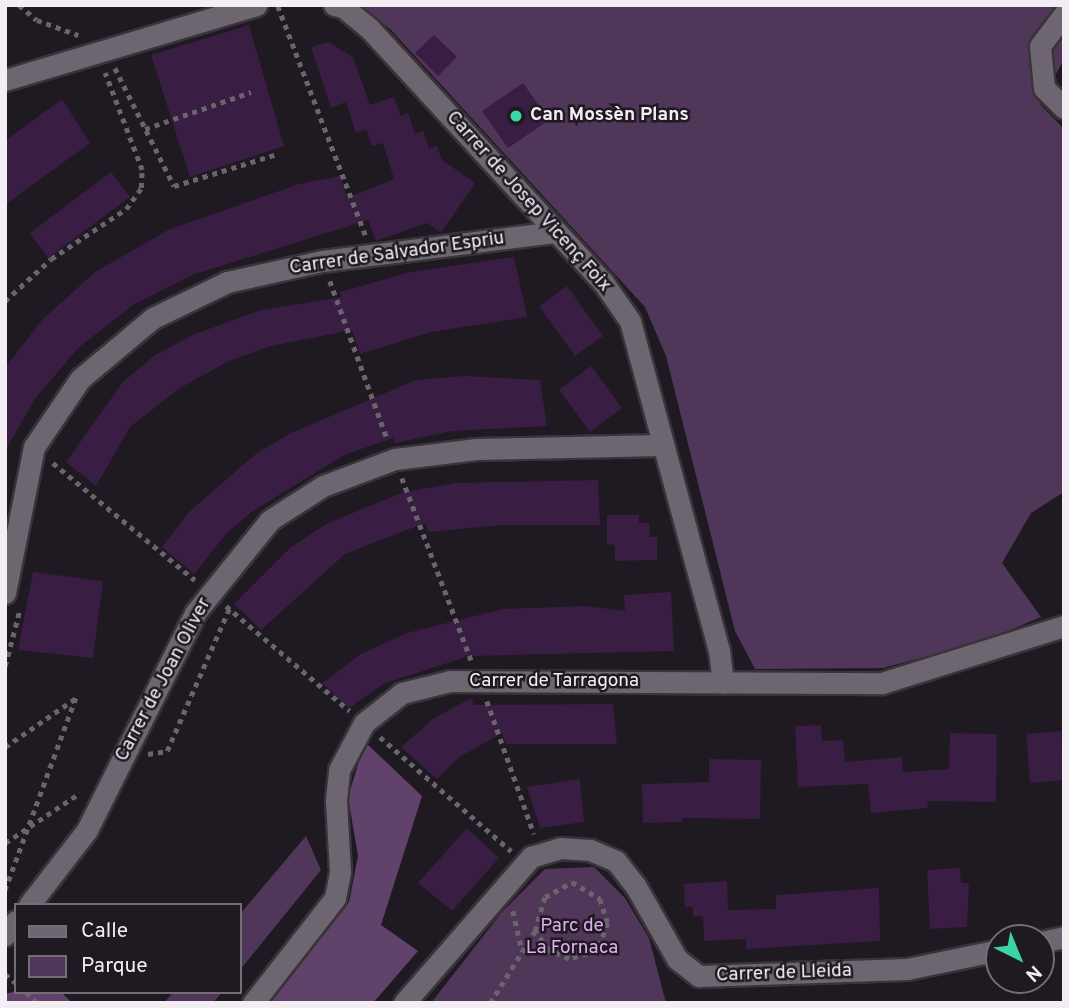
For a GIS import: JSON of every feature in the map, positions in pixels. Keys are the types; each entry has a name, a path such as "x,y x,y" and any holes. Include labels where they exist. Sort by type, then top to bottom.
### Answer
{"street":[{"path":"5,80 256,5"},
{"name":"Carrer de Josep Vicenç Foix","path":"334,5 343,7 370,29 603,282 630,321 719,650 723,683"},
{"path":"1064,14 1040,46 1044,88 1064,108"},
{"name":"Carrer de Salvador Espriu","path":"5,593 34,447 80,379 143,325 190,298 227,282 322,261 556,232"},
{"name":"Carrer de Joan Oliver","path":"31,903 87,830 195,613 236,557 270,520 323,486 395,459 476,449 662,445"},
{"name":"Carrer de Tarragona","path":"253,1003 335,898 341,860 337,787 346,752 364,723 389,700 415,688 479,681 881,683 1064,626"},
{"name":"Carrer de Lleida","path":"531,857 560,848 590,849 616,861 635,885 677,959 699,976 907,969 985,953"},
{"path":"404,1003 531,857"}],"path":[{"path":"19,5 37,20 81,36"},
{"path":"278,5 367,237 378,255"},
{"path":"102,51 174,186 274,155"},
{"path":"5,301 51,260 126,209 141,188 142,170 102,51"},
{"path":"145,128 251,92"},
{"path":"241,620 511,851 531,857 536,841 526,805 322,261"},
{"path":"69,476 193,579"},
{"path":"5,747 76,698 5,891"},
{"path":"513,875 513,917 522,951"},
{"path":"490,1003 535,931 545,897 572,882 600,899 608,923 597,951 569,959 548,950 535,931"}],"green space":[{"path":"360,5 1064,5 1064,59 1040,104 1064,129 1064,492 1031,513 1002,563 1041,617 984,641 883,668 755,669 735,631 666,356 645,307 391,30"},
{"path":"306,836 321,870 242,968 242,912"},
{"name":"Parc de La Fornaca","path":"594,867 625,898 649,938 666,1003 431,1003 502,912 545,869"},
{"path":"171,994 220,994 213,1003 164,1003"}],"shaded area":[{"path":"365,742 422,796 381,925 418,951 373,1003 267,1003 349,902 358,856 348,797"},
{"path":"14,992 14,994 63,994 72,1003 5,1003 5,994"}],"building":[{"path":"249,25 284,146 190,177 151,55"},
{"path":"434,35 457,57 438,76 415,53"},
{"path":"328,42 353,57 370,105 394,97 401,116 408,113 415,134 423,131 429,149 437,146 442,160 475,183 441,233 427,223 376,241 368,220 192,275 133,305 78,348 35,399 5,451 5,368 42,320 95,272 168,230 299,184 340,176 347,198 394,179 383,143 372,146 366,129 356,133 346,102 331,108 311,47"},
{"name":"Can Mossèn Plans","path":"523,83 549,120 508,148 482,111"},
{"path":"62,99 90,143 5,205 5,141"},
{"path":"111,172 130,197 48,258 30,233"},
{"path":"514,257 527,317 431,332 360,354 352,330 271,346 229,361 180,388 130,427 96,486 66,462 123,382 155,355 195,334 261,310 341,297 340,292 411,272"},
{"path":"567,286 603,336 575,356 539,306"},
{"path":"591,366 622,408 590,432 559,390"},
{"path":"464,376 540,380 547,426 452,431 395,443 393,438 344,455 253,511 227,533 194,574 162,547 188,513 257,453 291,433 416,380"},
{"path":"598,480 600,525 501,525 429,532 425,523 345,554 261,630 234,604 290,548 326,524 404,492 455,483"},
{"path":"607,515 639,515 639,523 649,523 650,537 657,537 657,560 615,561 615,545 607,544"},
{"path":"33,572 103,581 93,658 18,650"},
{"path":"671,592 674,651 469,656 383,684 349,708 322,683 361,654 407,633 503,609 586,606 625,611 624,595"},
{"path":"471,698 474,705 613,704 617,744 506,744 502,733 458,758 437,779 401,747 433,719"},
{"path":"821,725 822,741 843,740 845,762 902,757 903,772 949,769 950,733 997,734 996,802 927,801 928,808 871,813 868,784 798,787 795,726"},
{"path":"1061,731 1064,780 1030,783 1026,734"},
{"path":"709,759 761,760 760,819 682,818 682,822 643,823 642,784 709,782"},
{"path":"580,779 584,822 540,828 527,787"},
{"path":"467,828 499,858 452,911 418,883"},
{"path":"960,868 961,883 969,883 967,927 930,929 927,870"},
{"path":"727,881 728,910 776,909 776,895 879,888 880,941 746,949 746,939 704,941 703,916 693,917 693,907 685,907 684,884"}],"place":[{"name":"Can Mossèn Plans","path":"516,116"}]}
